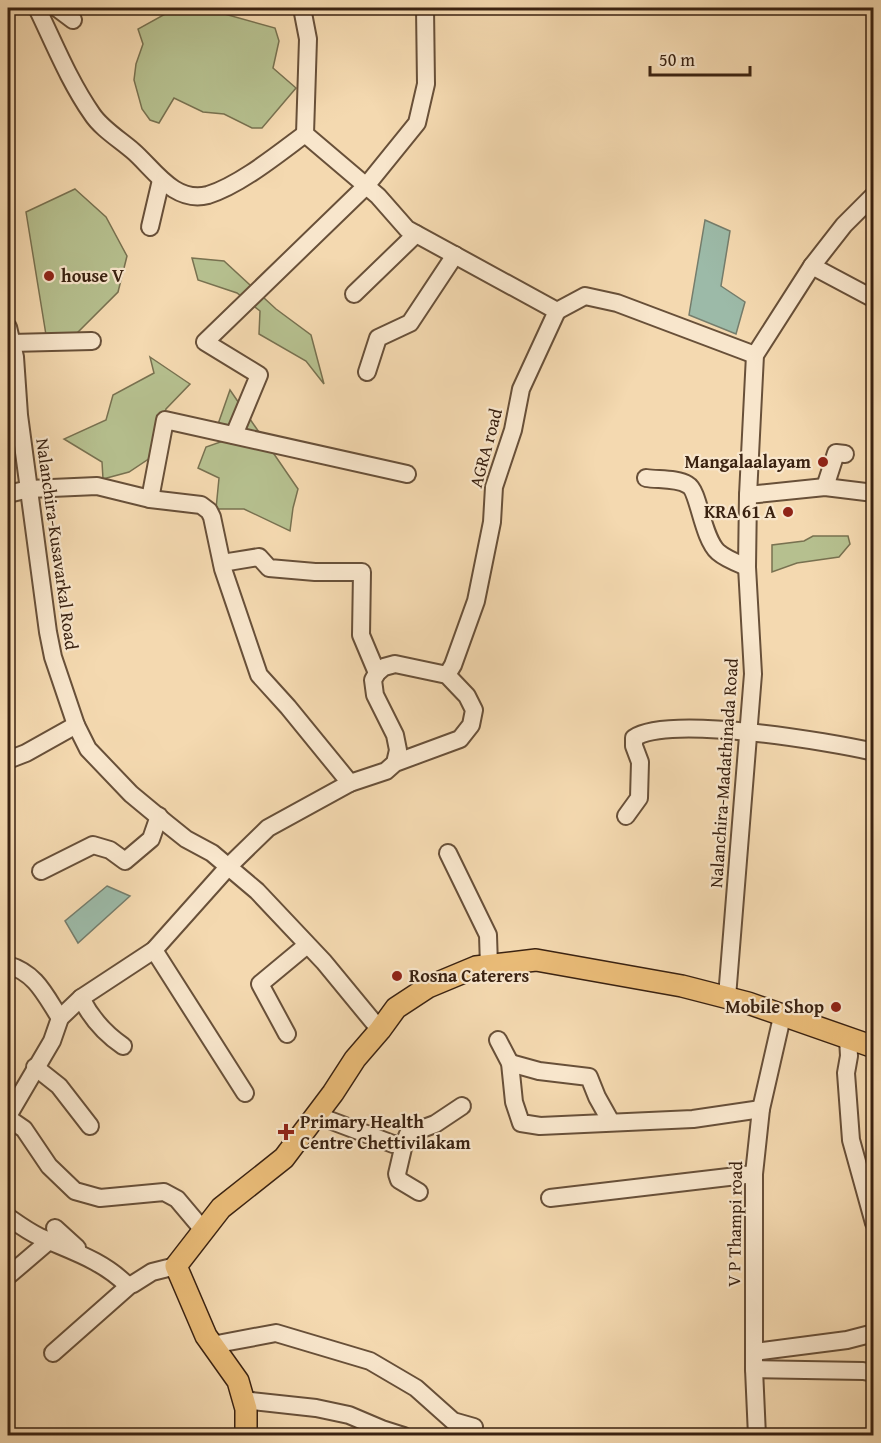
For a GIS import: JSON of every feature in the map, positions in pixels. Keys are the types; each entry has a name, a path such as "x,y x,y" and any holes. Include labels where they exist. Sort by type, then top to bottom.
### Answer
{"main road":[{"path":"246,1436 246,1409 238,1381 206,1336 176,1266 221,1209 284,1158 355,1059 396,1008 428,987 476,967 536,960 682,986 727,997 873,1047"}],"street":[{"path":"37,8 71,79 93,116 136,153 163,182 189,195 207,195 241,179 305,134"},
{"path":"57,8 73,20"},
{"path":"302,8 308,39 305,134"},
{"path":"234,435 259,375 205,342 366,186 417,123 426,84 425,8"},
{"path":"305,134 378,196 407,229 557,311 585,296 617,303 755,356"},
{"path":"150,227 163,182"},
{"name":"Nalanchira-Madathinada Road","path":"727,997 753,674 747,567 755,356 812,266 844,225 873,195"},
{"path":"354,294 416,234"},
{"path":"367,372 378,338 410,323 455,255"},
{"path":"812,266 873,299"},
{"name":"AGRA road","path":"447,675 453,665 476,601 492,522 494,487 513,430 521,389 557,311"},
{"path":"9,335 92,341"},
{"name":"Nalanchira-Kusavarkal Road","path":"9,335 15,357 19,415 48,632 53,657 76,725 88,749 131,794 186,839 212,853 229,866 257,891 324,962 380,1030"},
{"path":"150,499 165,420 407,474"},
{"path":"825,487 836,453 845,454"},
{"path":"646,478 679,482 689,486 706,533 713,545 728,559 747,567"},
{"path":"8,494 29,489 97,486 150,499 201,505 209,511 222,563 259,675 350,783"},
{"path":"748,495 825,487 873,493"},
{"path":"222,563 259,557 269,568 315,572 362,572 361,635 376,673"},
{"path":"204,1231 177,1199 164,1192 100,1198 75,1191 49,1166 24,1129 8,1117 51,1041 60,1018 81,998 154,950 229,866 268,828 350,783 386,771 395,763 460,739 471,725 474,710 467,696 447,675 395,664 384,667 376,673 373,680 375,694 395,735 398,750 395,763"},
{"path":"8,760 26,753 76,725"},
{"path":"626,816 639,798 640,762 634,746 634,738 641,733 697,729 747,732 873,752"},
{"path":"41,871 93,845 110,850 124,861 151,839 159,816"},
{"path":"448,853 488,935 489,966"},
{"path":"287,1034 260,984 306,945"},
{"path":"154,950 245,1093"},
{"path":"8,965 20,968 33,978 60,1018"},
{"path":"81,998 88,1013 108,1035 123,1046"},
{"name":"V P Thampi road","path":"757,1436 754,1360 754,1174 761,1109 782,1017"},
{"path":"848,1038 849,1056 846,1073 851,1140 873,1223"},
{"path":"498,1040 510,1063 514,1102 522,1123 540,1126 693,1119 761,1109"},
{"path":"510,1063 539,1071 588,1077 610,1122"},
{"path":"35,1067 59,1086 90,1126"},
{"path":"419,1192 399,1180 398,1174 408,1134 435,1124 462,1106"},
{"path":"316,1115 393,1144 404,1144"},
{"path":"550,1198 754,1174"},
{"path":"8,1217 52,1234 130,1285"},
{"path":"8,1276 52,1234"},
{"path":"53,1353 130,1285 152,1272 176,1266"},
{"path":"212,1345 276,1333 370,1361 416,1388 453,1421 474,1427"},
{"path":"754,1360 873,1333"},
{"path":"754,1360 873,1373"},
{"path":"243,1400 316,1408 349,1415 382,1430 404,1436"}],"green space":[{"path":"176,8 203,8 275,28 279,41 273,68 296,88 262,128 252,128 224,114 203,112 174,98 159,123 150,120 142,109 134,80 136,64 143,44 138,29"},
{"path":"75,189 106,217 127,256 118,292 73,337 47,341 26,212"},
{"path":"192,258 224,261 276,309 311,335 324,384 306,361 259,334 260,311 237,293 198,280"},
{"path":"150,357 190,384 166,409 150,458 129,472 103,479 102,462 64,439 106,420 113,395 154,373"},
{"path":"230,390 298,489 290,531 244,509 216,509 219,478 198,468 206,447 229,439 217,427"},
{"path":"813,536 848,536 850,544 839,557 797,563 772,572 772,545 804,541"}],"shaded area":[{"path":"705,220 730,231 721,286 745,302 736,334 689,315"},
{"path":"107,886 130,896 78,943 65,921"}],"place":[{"name":"house V","path":"49,276"},
{"name":"Mangalaalayam","path":"823,462"},
{"name":"KRA 61 A","path":"788,512"},
{"name":"Rosna Caterers","path":"397,976"},
{"name":"Mobile Shop","path":"836,1007"},
{"name":"Primary Health Centre Chettivilakam","path":"286,1132"}]}
